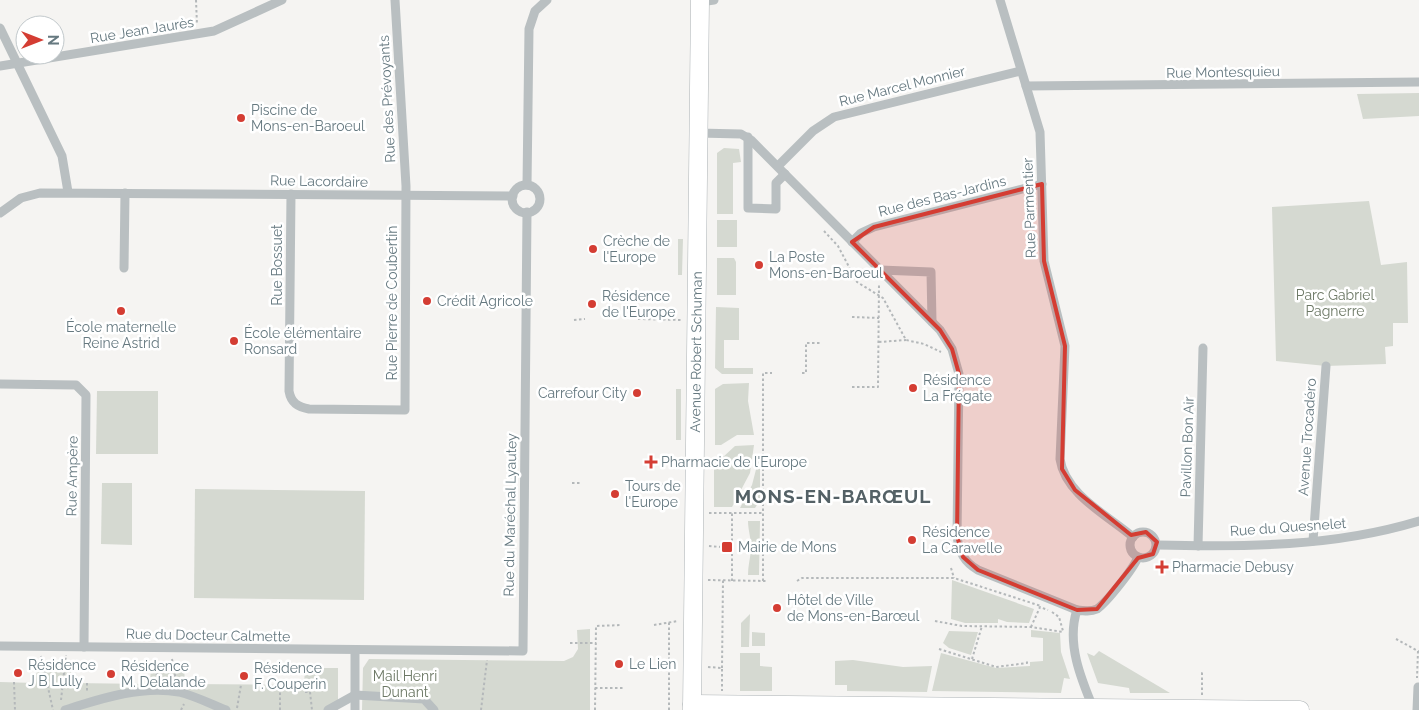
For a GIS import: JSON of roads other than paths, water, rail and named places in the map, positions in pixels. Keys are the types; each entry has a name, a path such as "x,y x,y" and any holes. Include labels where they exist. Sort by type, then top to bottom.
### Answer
{"main road":[{"name":"Avenue Robert Schuman","path":"692,707 698,133 703,0"},
{"path":"692,707 1300,710"}],"street":[{"name":"Rue Jean Jaurès","path":"65,56 197,35 222,29 282,0"},
{"name":"Rue des Prévoyants","path":"395,0 406,196"},
{"path":"527,185 529,29 535,11 547,0"},
{"name":"Rue Parmentier","path":"1000,0 1040,132 1044,261 1065,346 1060,452 1062,469 1075,490 1133,537"},
{"path":"0,28 15,59"},
{"name":"Rue Jean Jaurès","path":"0,66 15,63"},
{"path":"18,65 62,156 68,192"},
{"name":"Rue Marcel Monnier","path":"778,166 813,131 834,117 1021,71"},
{"name":"Rue Montesquieu","path":"1026,86 1419,82"},
{"path":"698,133 741,134 748,137 946,338 956,358 959,374 957,536 960,551 967,563 978,570 1046,598 1078,610 1092,610 1101,605 1134,565 1138,557"},
{"path":"748,137 748,208 776,209 776,183 785,174"},
{"name":"Rue des Bas-Jardins","path":"852,242 861,233 874,227 1042,184"},
{"path":"527,185 536,188 540,199 536,209 527,212 516,208 513,196 518,188 527,185"},
{"name":"Rue Lacordaire","path":"1,212 15,201 34,193 513,196"},
{"path":"124,268 125,193"},
{"name":"Rue Bossuet","path":"291,194 289,392 292,400 299,407 309,409 405,410"},
{"name":"Rue Pierre de Coubertin","path":"405,410 406,196"},
{"name":"Rue du Maréchal Lyautey","path":"355,650 522,652 527,212"},
{"path":"880,270 931,272 932,322"},
{"name":"Pavillon Bon Air","path":"1198,546 1203,348"},
{"name":"Avenue Trocadéro","path":"1313,541 1326,366"},
{"name":"Rue Ampère","path":"0,384 76,385 86,395 84,647"},
{"name":"Rue du Quesnelet","path":"1157,545 1198,546 1313,541 1376,533 1419,521"},
{"path":"1139,532 1146,532 1155,537 1157,545 1155,551 1150,556 1144,558 1138,557 1130,548 1133,537 1139,532"},
{"path":"1078,610 1073,627 1074,650 1094,709"},
{"name":"Rue du Docteur Calmette","path":"0,646 355,650"},
{"path":"354,710 355,650"},
{"path":"1418,687 1418,710"},
{"path":"65,710 127,694 158,691 180,692 226,710"},
{"path":"328,710 355,695 424,699 434,710"}],"place":[{"name":"Piscine de Mons-en-Baroeul","path":"241,118"},
{"name":"Crèche de l'Europe","path":"593,249"},
{"name":"La Poste Mons-en-Baroeul","path":"759,265"},
{"name":"Crédit Agricole","path":"427,301"},
{"name":"Résidence de l'Europe","path":"592,304"},
{"name":"École maternelle Reine Astrid","path":"121,311"},
{"name":"École élémentaire Ronsard","path":"234,341"},
{"name":"Résidence La Frégate","path":"913,388"},
{"name":"Carrefour City","path":"637,393"},
{"name":"Pharmacie de l'Europe","path":"651,462"},
{"name":"Tours de l'Europe","path":"615,494"},
{"name":"Résidence La Caravelle","path":"912,540"},
{"name":"Mairie de Mons","path":"727,547"},
{"name":"Pharmacie Debusy","path":"1162,567"},
{"name":"Hôtel de Ville de Mons-en-Barœul","path":"777,608"},
{"name":"Le Lien","path":"619,664"},
{"name":"Résidence J B Lully","path":"18,673"},
{"name":"Résidence M. Delalande","path":"111,674"},
{"name":"Résidence F. Couperin","path":"244,676"}],"district":[{"name":"MONS-EN-BARŒUL","path":"833,496"}],"park label":[{"name":"Parc Gabriel Pagnerre","path":"1335,304"},
{"name":"Mail Henri Dunant","path":"405,684"}]}
